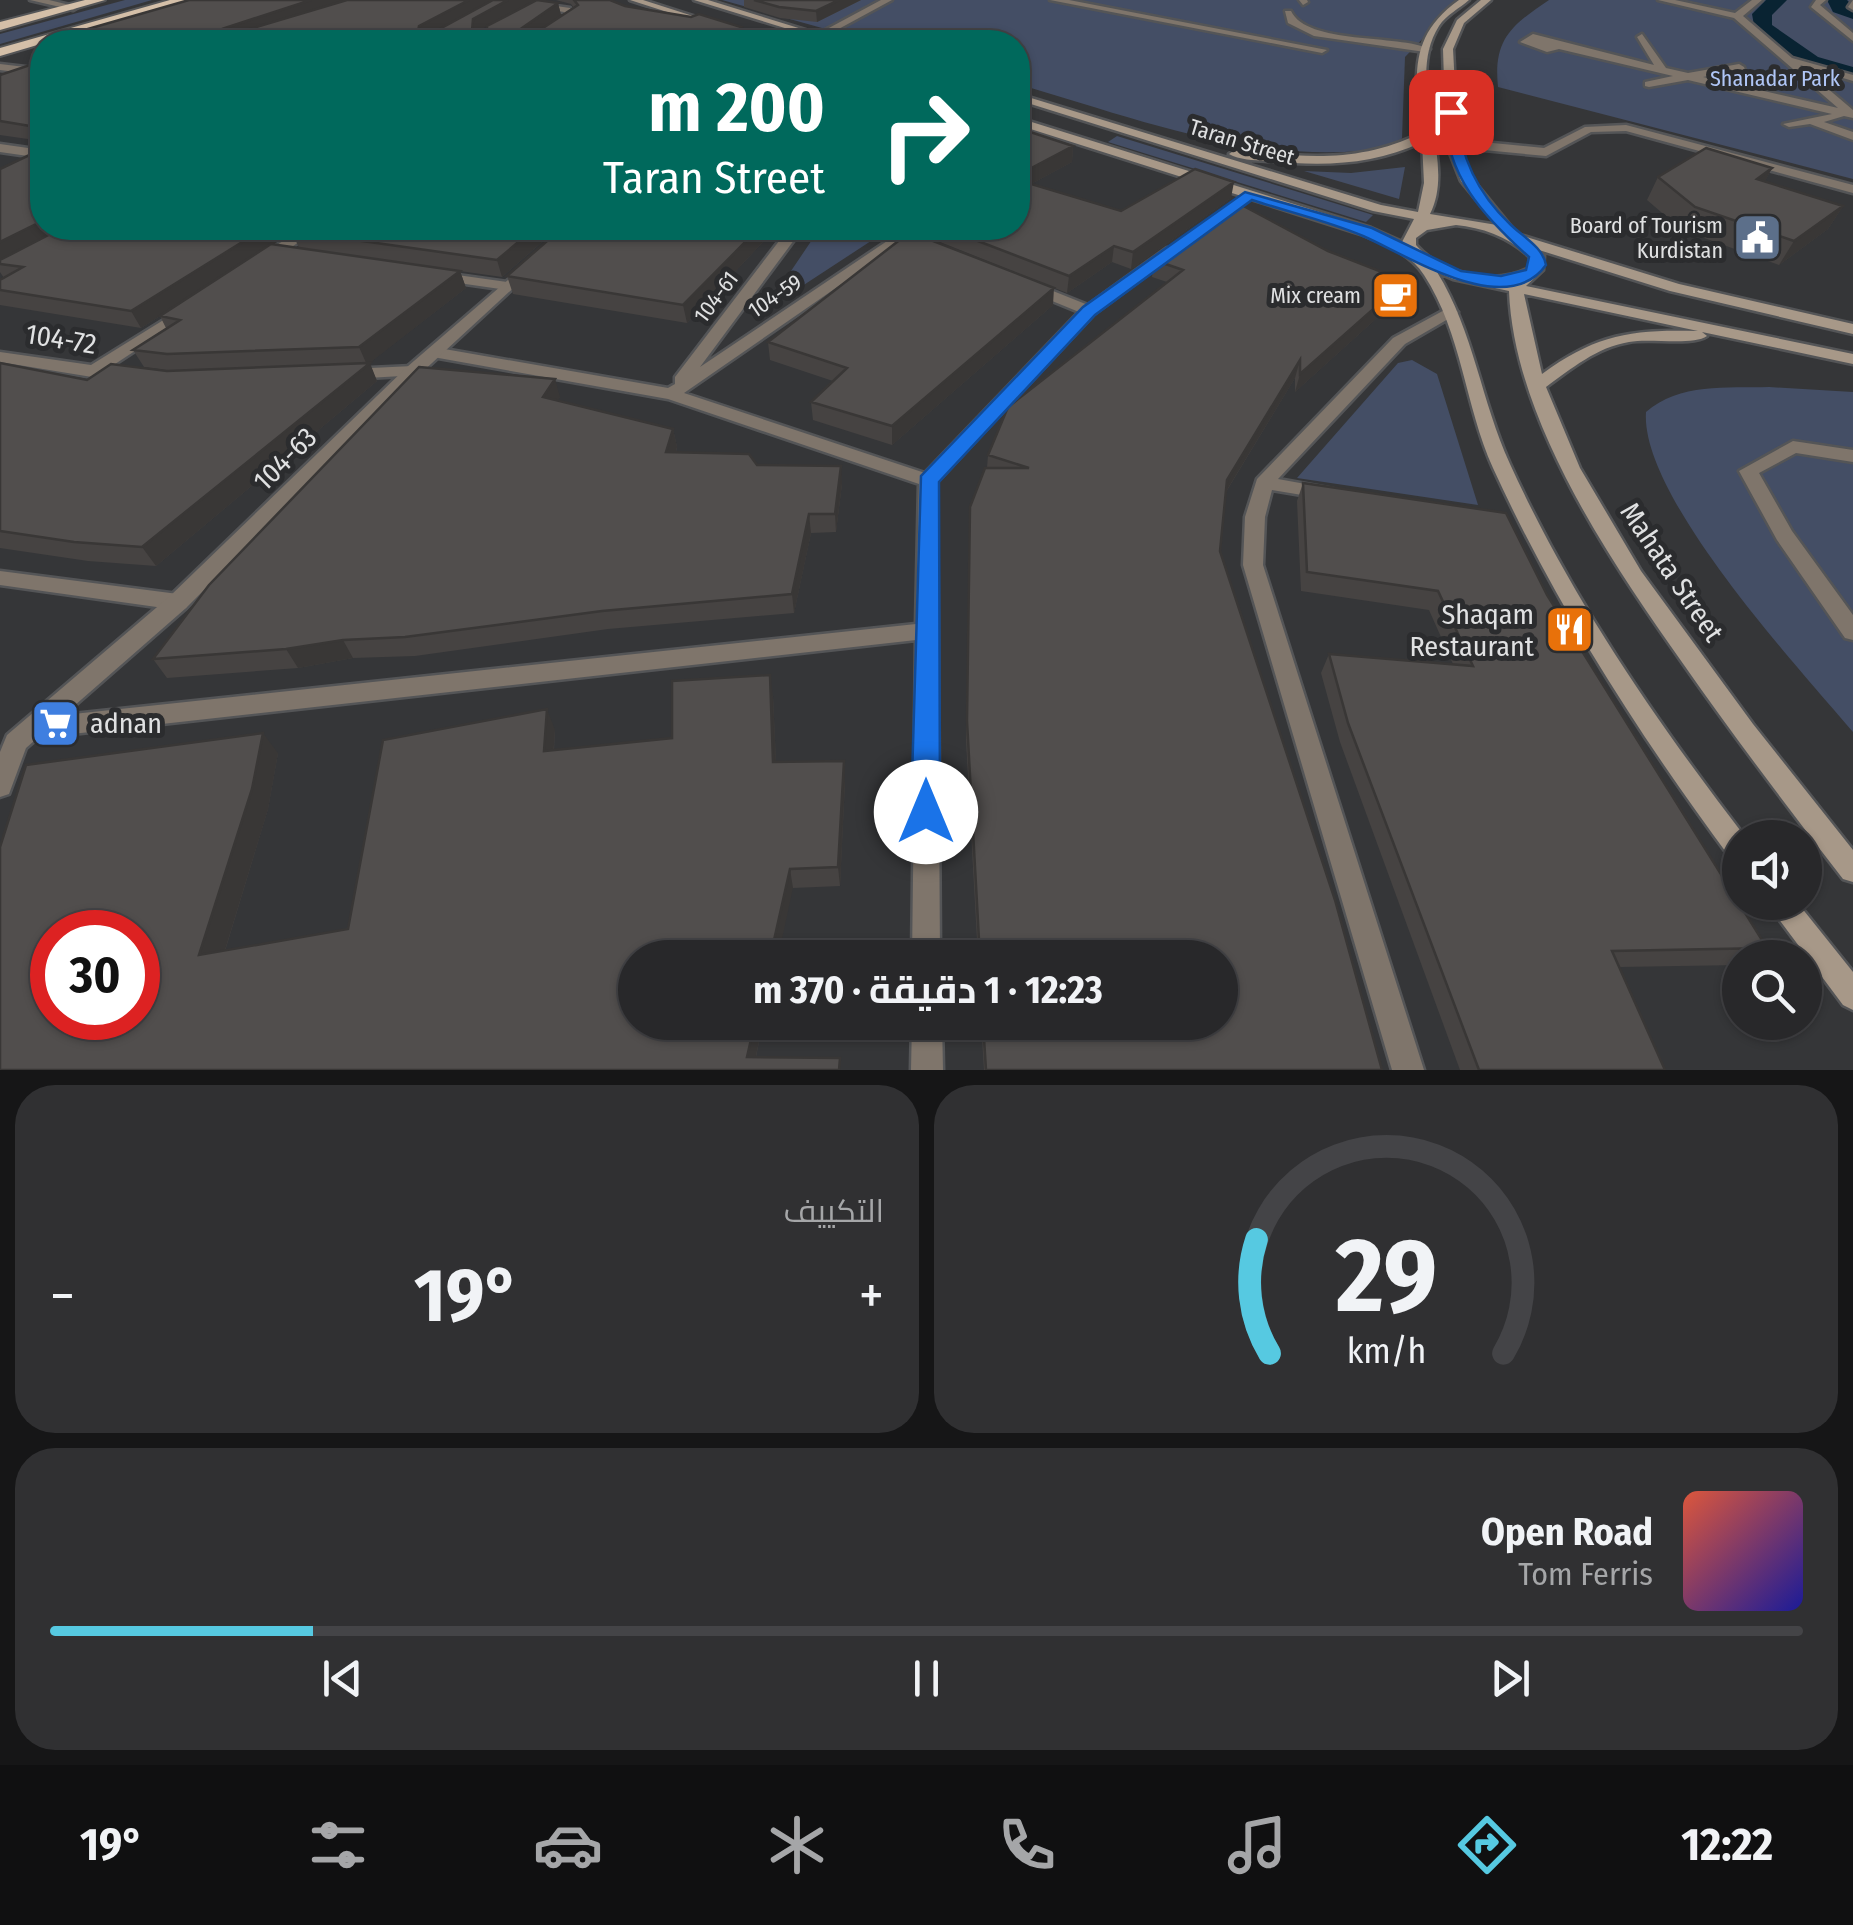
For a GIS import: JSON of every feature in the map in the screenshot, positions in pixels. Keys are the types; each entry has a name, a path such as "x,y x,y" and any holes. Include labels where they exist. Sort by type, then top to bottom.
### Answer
{"highway":[{"path":"0,26 99,0"},
{"path":"78,30 184,0"},
{"path":"95,30 159,7"},
{"path":"0,52 30,44"},
{"path":"0,65 30,54"}],"main road":[{"path":"634,0 729,30"},
{"path":"1465,0 1436,24 1425,49 1422,84 1428,209 1408,241 1450,312 1474,401 1519,525 1722,827"},
{"path":"1487,0 1460,22 1448,50 1452,143 1474,191 1518,239 1675,288 1853,329"},
{"path":"670,12 700,1 798,30"},
{"name":"Taran Street","path":"1030,101 1378,208 1518,239"},
{"name":"Taran Street","path":"1030,125 1366,231 1447,273 1480,280 1522,282"},
{"path":"1188,149 1345,161 1377,158 1427,135"},
{"path":"1412,233 1429,225 1455,222"},
{"name":"Mahata Street","path":"1518,239 1538,265 1522,282 1518,314 1536,387 1576,484 1635,579 1757,751 1853,870"},
{"path":"1522,282 1791,347"},
{"path":"1536,387 1597,343 1620,336 1708,336 1853,358"},
{"path":"1794,920 1853,994"}],"street":[{"path":"34,0 72,7"},
{"path":"524,13 549,0"},
{"path":"830,30 888,0"},
{"path":"1054,0 1322,50"},
{"path":"1662,0 1737,16 1852,114"},
{"path":"1737,16 1758,0"},
{"path":"1822,0 1814,6 1853,38"},
{"path":"538,5 567,10 572,17 552,30"},
{"path":"1288,13 1291,22 1314,33 1425,49"},
{"path":"1642,36 1662,70"},
{"path":"1562,47 1852,114"},
{"path":"1781,53 1853,80"},
{"path":"0,65 30,70"},
{"path":"1648,84 1739,67 1746,90"},
{"path":"1818,84 1853,80"},
{"path":"1790,124 1852,114"},
{"path":"1810,121 1853,136"},
{"path":"1452,143 1546,152 1590,129 1626,128 1853,188"},
{"path":"0,148 30,152"},
{"path":"1234,206 1250,195"},
{"path":"242,274 294,240"},
{"name":"104-61","path":"671,394 787,240"},
{"name":"104-59","path":"671,394 898,240"},
{"path":"914,240 923,244"},
{"path":"926,940 928,481 1089,311 1186,242"},
{"name":"104-63","path":"17,738 178,602 413,371 545,251"},
{"path":"275,252 294,255"},
{"path":"410,272 506,286"},
{"path":"1015,281 1089,311"},
{"path":"92,372 209,296"},
{"path":"1408,1070 1253,565 1254,517 1264,483 1400,341 1450,312"},
{"path":"433,352 671,394 928,481"},
{"name":"104-72","path":"0,357 143,377"},
{"path":"334,374 413,371"},
{"path":"1853,456 1793,447 1748,471 1784,535 1853,632"},
{"path":"1264,483 1340,495"},
{"path":"0,578 178,602"},
{"path":"0,786 17,738 925,631"},
{"path":"927,1040 927,1070"}],"green space":[{"path":"125,0 152,0 48,30 30,30 30,35 0,44 0,34"},
{"path":"722,0 1460,0 1405,57 1402,138 1397,146 1348,152 1300,152 1205,138 1030,88 1030,30 829,30"},
{"name":"Shanadar Park","path":"1549,0 1853,0 1853,179 1498,87 1502,45 1515,26"},
{"path":"1117,136 1373,215 1366,222 1108,142"},
{"path":"1405,167 1399,199 1304,171 1351,173"},
{"path":"812,240 872,240 764,311"},
{"path":"1412,360 1437,374 1478,505 1297,478 1398,363"},
{"path":"1769,387 1853,392 1853,732 1726,579 1668,488 1651,447 1646,412 1659,403 1704,389"}],"building":[{"path":"189,0 311,0 222,29 228,30 84,30"},
{"path":"347,0 469,0 419,26 418,30 247,30"},
{"path":"493,0 508,0 473,19 472,30 438,30"},
{"path":"537,0 558,3 522,28 530,30 487,30 487,26"},
{"path":"574,0 610,0 691,17 699,14 741,27 540,30 578,5"},
{"path":"754,0 839,0 816,11"},
{"path":"30,65 30,126 0,121 0,75"},
{"path":"1030,132 1073,146 1030,169"},
{"path":"1706,148 1772,168 1757,179 1843,206 1794,241 1695,207 1658,177"},
{"path":"30,155 30,227 0,242 0,169"},
{"path":"1195,169 1234,182 1133,252 1114,246 1069,276 975,240 1030,240 1030,184 1121,211"},
{"path":"1236,202 1328,251 1405,281 1300,374 1300,360 1227,480 1220,551 1335,900 1382,1070 986,1070 984,1040 1238,1040 1238,940 979,940 967,721 970,507 985,468 1029,468 988,455 1008,407 1183,270 1154,260"},
{"path":"39,240 246,240 131,311 0,290 0,280 23,267 0,264 0,260"},
{"path":"355,240 521,240 497,260"},
{"path":"548,240 747,240 683,305 507,276"},
{"path":"900,240 931,240 1054,288 892,426 811,402 847,368 768,342"},
{"path":"271,244 460,271 359,347 167,354 133,350 180,320 160,316"},
{"path":"0,363 87,380 111,364 167,371 370,363 142,547 0,531"},
{"path":"419,367 555,379 543,397 673,429 666,452 749,454 757,465 841,466 835,514 809,514 792,594 602,611 405,637 153,659 209,585"},
{"path":"1303,483 1506,513 1547,595 1722,876 1722,920 1750,920 1762,940 1722,940 1722,949 1612,951 1665,1070 1479,1070 1348,723 1329,654 1473,666 1438,591 1307,572"},
{"path":"770,675 773,762 844,761 838,867 790,869 774,940 618,940 618,1040 751,1040 747,1057 840,1058 839,1070 0,1070 0,847 26,765 263,733 252,789 199,955 348,929 383,740 547,709 544,751 672,738 672,681"}],"waterway":[{"path":"1777,0 1762,14 1762,27 1810,62 1853,74"},
{"path":"1837,0 1840,8 1853,13"}],"place":[{"name":"Board of Tourism Kurdistan","path":"1758,238"},
{"name":"Mix cream","path":"1396,295"},
{"name":"Shaqam Restaurant","path":"1569,630"},
{"name":"adnan","path":"55,723"}],"route":[{"path":"926,812 928,481 1089,311 1250,195 1366,231 1458,276 1501,281 1532,273 1538,265 1536,256 1502,225 1467,181 1452,143 1451,112"}]}
